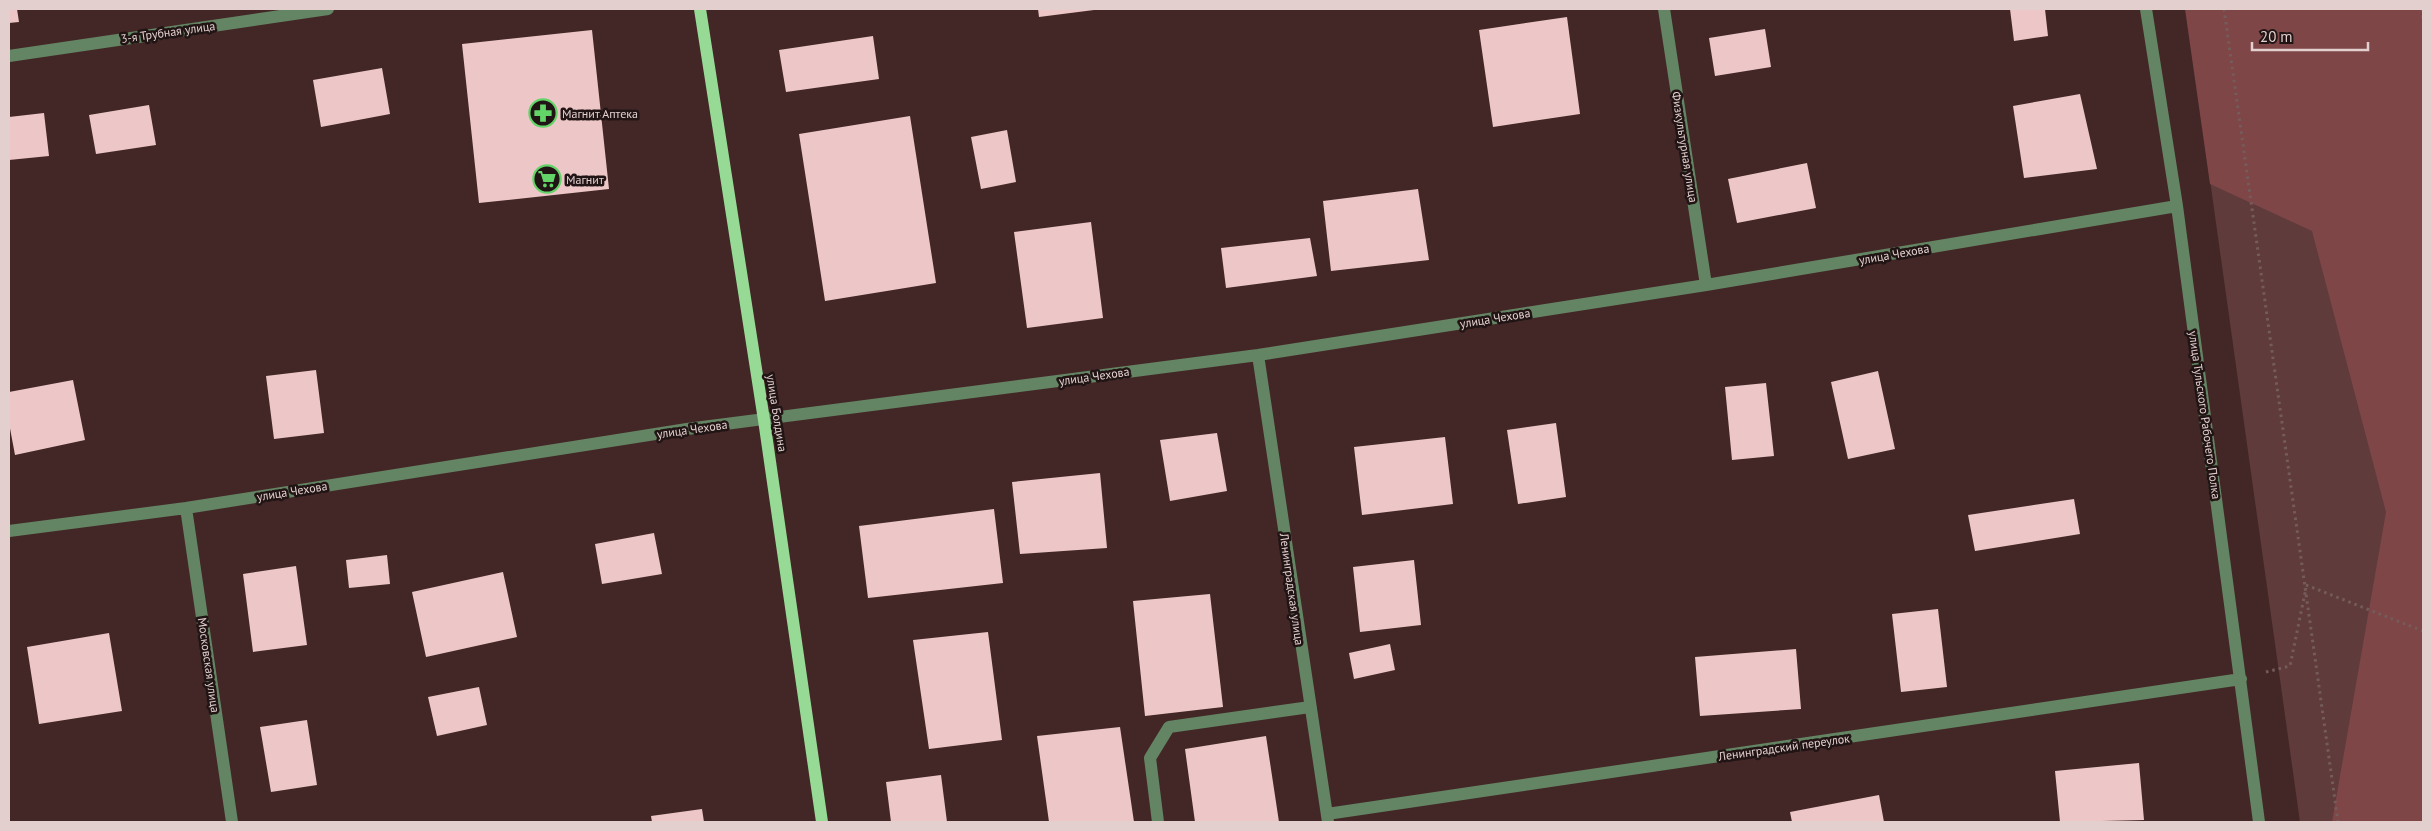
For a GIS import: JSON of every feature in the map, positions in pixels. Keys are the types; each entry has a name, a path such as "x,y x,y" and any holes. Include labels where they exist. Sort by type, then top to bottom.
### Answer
{"main road":[{"name":"улица Болдина","path":"700,9 764,420 822,822"}],"street":[{"name":"3-я Трубная улица","path":"9,56 328,9"},
{"name":"Физкультурная улица","path":"1664,9 1706,285"},
{"name":"улица Тульского Рабочего Полка","path":"2146,9 2176,206 2259,822"},
{"name":"улица Чехова","path":"9,531 186,508 687,429 1258,354 1706,285 2176,206"},
{"name":"Ленинградская улица","path":"1258,354 1328,818"},
{"name":"Московская улица","path":"186,508 232,822"},
{"name":"Ленинградский переулок","path":"1328,818 2240,680"},
{"path":"1158,822 1150,758 1169,727 1310,707"}],"path":[{"path":"2224,9 2338,822"},
{"path":"2422,9 2423,20"},
{"path":"2306,585 2423,631"},
{"path":"2240,680 2290,666 2306,585"}],"shaded area":[{"path":"2185,9 2423,9 2423,822 2332,822 2386,512 2312,231 2210,184"},
{"path":"2186,9 2423,9 2423,822 2300,822"}],"building":[{"path":"9,9 17,9 19,22 9,23"},
{"path":"1038,9 1094,9 1094,10 1039,17"},
{"path":"2010,9 2045,9 2048,36 2014,41"},
{"path":"1567,17 1580,114 1493,127 1479,30"},
{"path":"1765,29 1771,67 1715,76 1709,38"},
{"path":"592,30 609,189 479,203 462,44"},
{"path":"873,36 879,79 786,92 779,50"},
{"path":"382,68 390,114 321,127 313,80"},
{"path":"2080,94 2097,169 2024,178 2013,106"},
{"path":"149,105 156,145 96,154 89,115"},
{"path":"44,113 49,156 9,160 9,117"},
{"path":"910,116 936,283 825,301 799,134"},
{"path":"1007,130 1016,182 981,189 971,137"},
{"path":"1807,163 1816,208 1737,223 1728,179"},
{"path":"1418,189 1429,260 1331,271 1323,201"},
{"path":"1091,222 1103,318 1027,328 1014,232"},
{"path":"1310,238 1317,276 1226,288 1221,248"},
{"path":"316,370 324,433 274,439 266,376"},
{"path":"1878,371 1895,449 1848,459 1831,382"},
{"path":"73,380 85,440 15,455 9,423 9,392"},
{"path":"1766,383 1774,456 1732,460 1725,387"},
{"path":"1556,423 1566,497 1518,504 1507,430"},
{"path":"1217,433 1227,491 1170,501 1160,440"},
{"path":"1445,437 1453,504 1362,515 1354,447"},
{"path":"1100,473 1107,548 1020,554 1012,482"},
{"path":"2074,499 2080,534 1975,551 1968,515"},
{"path":"994,509 1003,583 868,598 859,526"},
{"path":"654,533 662,574 602,584 595,544"},
{"path":"387,555 390,584 349,588 346,560"},
{"path":"1414,560 1421,625 1360,632 1353,567"},
{"path":"296,566 307,645 253,652 243,574"},
{"path":"503,572 517,637 426,657 412,592"},
{"path":"1210,594 1223,707 1145,716 1133,601"},
{"path":"1938,609 1947,687 1901,692 1892,614"},
{"path":"988,632 1002,740 929,749 913,640"},
{"path":"109,633 122,711 39,724 27,647"},
{"path":"1390,644 1395,670 1354,679 1349,653"},
{"path":"1796,649 1801,709 1700,716 1695,657"},
{"path":"479,687 487,725 437,736 428,697"},
{"path":"307,720 317,785 271,792 260,727"},
{"path":"1120,727 1134,822 1049,822 1037,736"},
{"path":"1266,736 1279,822 1195,822 1185,749"},
{"path":"2139,763 2144,820 2060,822 2055,771"},
{"path":"941,775 947,822 891,822 886,782"},
{"path":"1879,795 1884,822 1792,822 1790,812"},
{"path":"702,809 704,822 652,822 651,816"}],"place":[{"name":"Магнит Аптека","path":"543,113"},
{"name":"Магнит","path":"547,179"}]}
